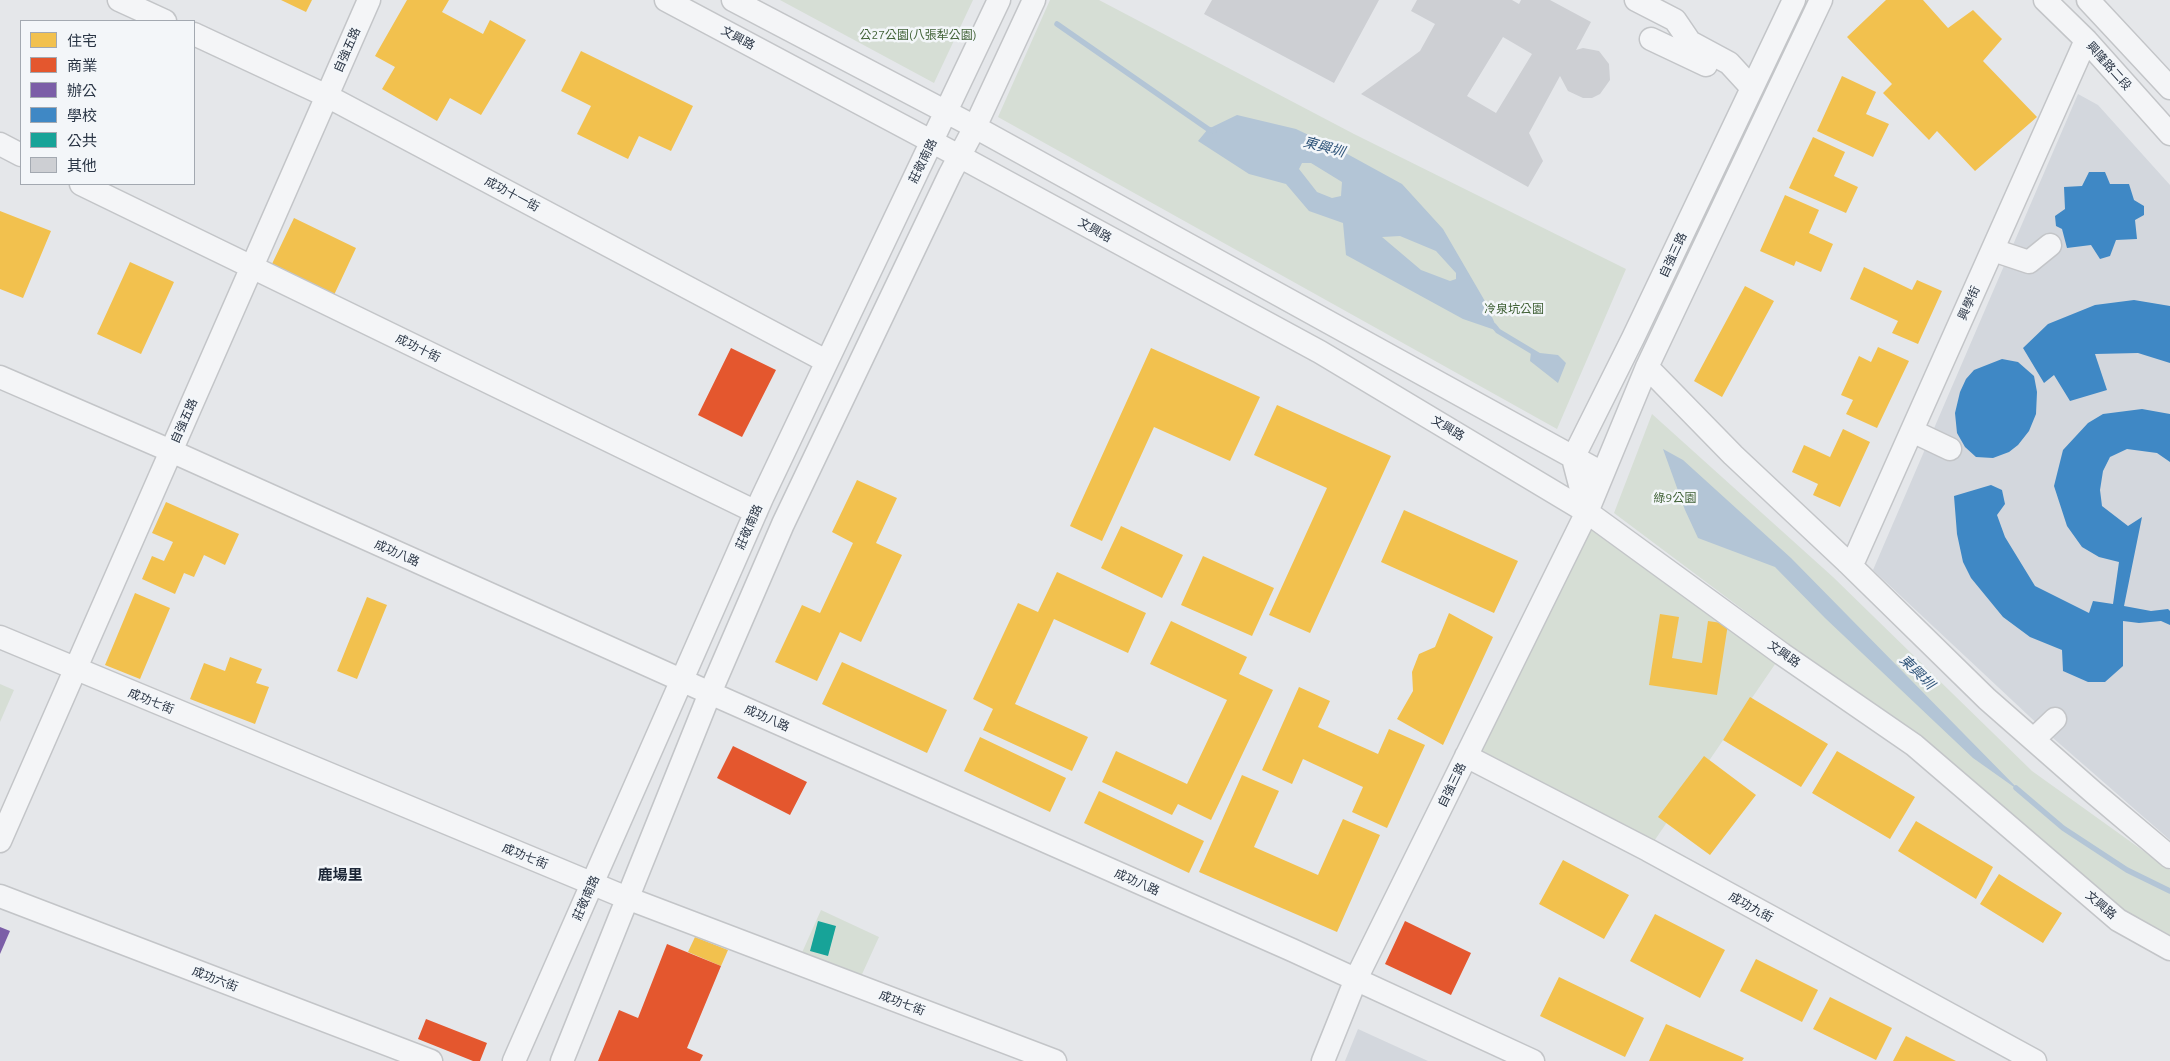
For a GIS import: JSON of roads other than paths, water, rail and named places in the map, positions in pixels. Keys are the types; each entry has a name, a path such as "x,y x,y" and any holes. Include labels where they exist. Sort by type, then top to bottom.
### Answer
{"street":[{"path":"119,0 163,20"},
{"name":"自強五路","path":"0,841 369,0"},
{"name":"文興路","path":"666,0 932,141 1320,352 1586,512 1782,654 1914,745 2118,920 2170,949"},
{"path":"733,0 975,127 1602,473"},
{"name":"莊敬南路","path":"514,1061 756,512 826,361 947,112 999,0"},
{"path":"562,1061 710,693 782,524 959,156 975,127 1034,0"},
{"path":"1636,0 1675,20 1690,42 1729,62 1752,88"},
{"name":"自強三路","path":"1573,458 1630,344 1794,0"},
{"name":"自強三路","path":"1323,1061 1356,979 1586,512 1647,367 1821,0"},
{"name":"興隆路二段","path":"2045,0 2086,40 2170,134"},
{"path":"2088,0 2170,88"},
{"name":"成功十一街","path":"195,34 326,96 826,361"},
{"path":"1651,39 1752,88"},
{"name":"興學街","path":"1847,562 1855,558 2086,40"},
{"path":"0,144 20,154"},
{"name":"成功十街","path":"83,185 756,512"},
{"path":"1993,250 2029,262 2050,245"},
{"path":"1647,367 1733,455 1847,562 1987,699 2170,857"},
{"name":"成功八路","path":"0,377 171,451 710,693 1356,979 1533,1061"},
{"path":"1912,431 1950,449"},
{"path":"1573,458 1586,512"},
{"name":"成功七街","path":"0,637 75,670 592,884 1055,1061"},
{"path":"2034,739 2055,719"},
{"name":"成功九街","path":"1466,756 1648,850 2035,1061"},
{"name":"成功六街","path":"0,896 431,1061"}],"water":[{"path":"1237,115 1296,129 1340,150 1402,184 1443,229 1486,303 1498,331 1463,319 1346,255 1343,223 1309,211 1286,184 1249,174 1198,141 1208,129","holes":["1302,163 1311,163 1342,182 1341,196 1332,198 1317,192 1299,169","1400,236 1436,251 1456,273 1456,279 1450,281 1421,270 1382,237"]},
{"path":"1531,352 1558,355 1566,363 1558,383 1530,361"},
{"path":"1663,449 1683,460 1791,558 2021,792 1973,758 1825,618 1775,567 1698,538 1685,510"}],"waterway":[{"name":"東興圳","path":"1057,24 1208,129 1214,131"},
{"name":"東興圳","path":"1494,326 1498,331 1538,355"},
{"name":"東興圳","path":"2016,788 2063,828 2127,870 2170,891"}],"district":[{"name":"鹿場里","path":"340,875"}],"park label":[{"name":"公27公園(八張犁公園)","path":"918,35"},
{"name":"冷泉坑公園","path":"1514,309"},
{"name":"綠9公園","path":"1675,498"}]}
